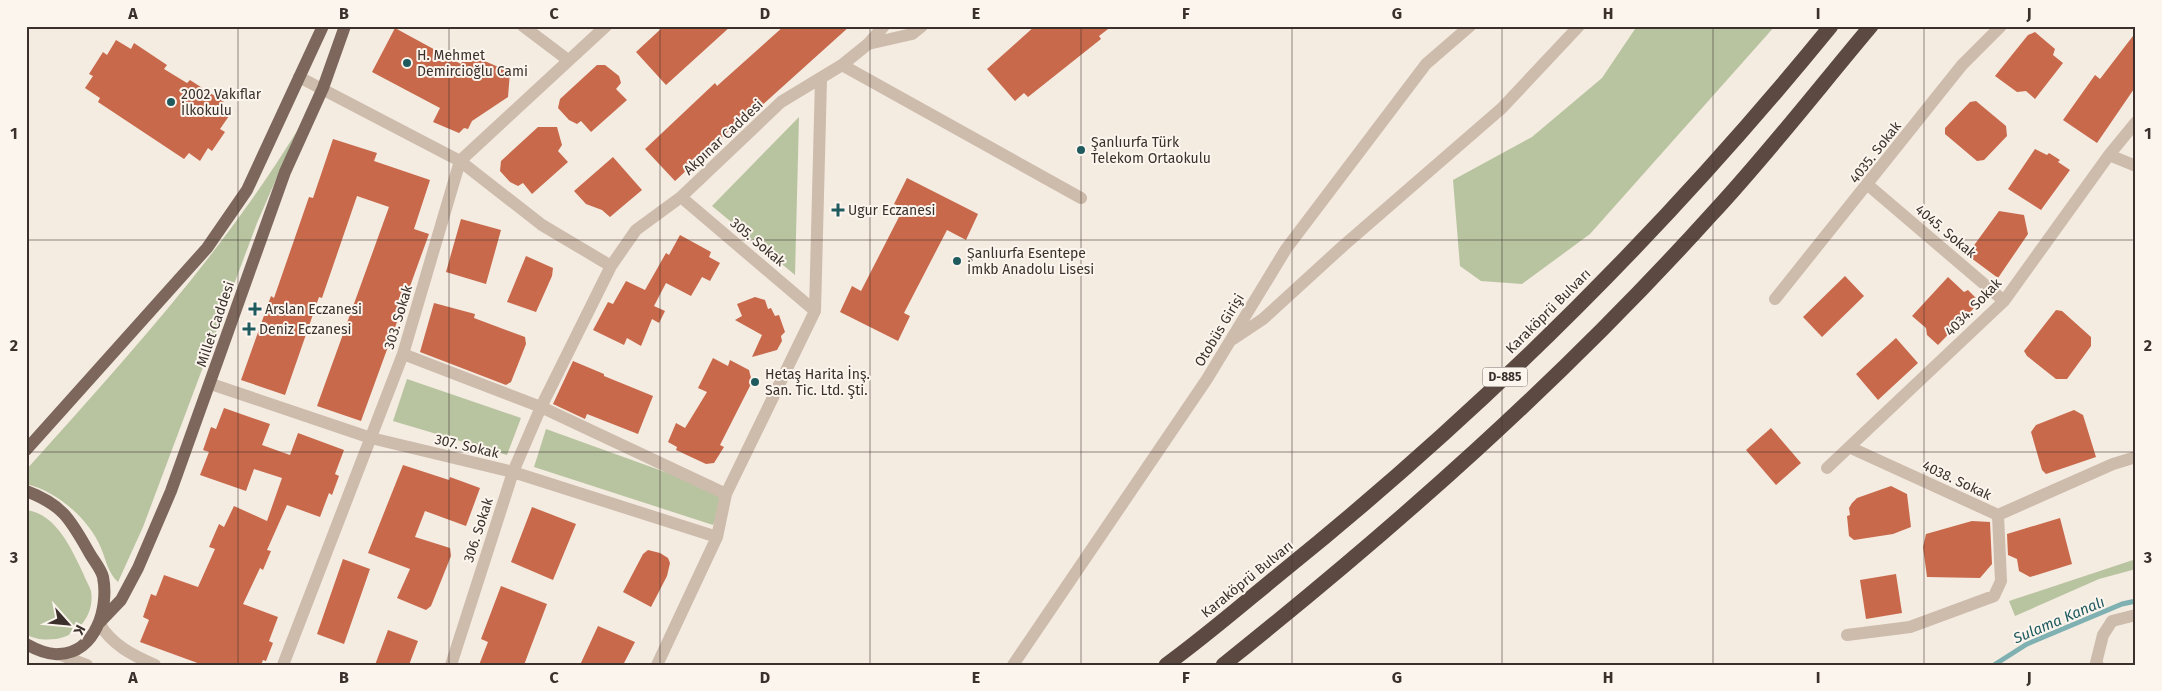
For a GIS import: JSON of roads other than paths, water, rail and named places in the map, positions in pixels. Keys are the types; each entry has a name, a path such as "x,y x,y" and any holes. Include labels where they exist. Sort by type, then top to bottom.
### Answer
{"highway":[{"name":"D-885","path":"1809,53 1826,26"},
{"name":"Karaköprü Bulvarı","path":"1166,665 1344,522 1502,380 1689,192 1831,26"},
{"path":"1830,75 1871,26"},
{"name":"D-885","path":"1223,665 1332,578 1442,482 1532,398 1606,325 1712,215 1830,75 1880,26"}],"main road":[{"path":"26,450 207,248 247,190 323,26"},
{"name":"Millet Caddesi","path":"58,654 73,652 88,642 99,624 121,600 138,568 171,491 285,172 323,88 345,26"},
{"path":"26,491 46,498 69,517 103,575 105,596 99,624"},
{"path":"26,644 58,654"}],"street":[{"path":"522,26 568,60"},
{"path":"460,161 606,26"},
{"name":"Akpınar Caddesi","path":"611,266 636,230 681,196 782,102 842,65 868,44 884,26"},
{"name":"Akpınar Caddesi","path":"868,44 912,34 922,26"},
{"name":"Otobüs Girişi","path":"1013,665 1207,379 1286,249 1426,64 1470,26"},
{"path":"1228,342 1263,318 1502,108 1579,26"},
{"name":"4035. Sokak","path":"1775,299 1962,65 2001,26"},
{"path":"842,65 1081,198"},
{"path":"299,77 460,161 542,225 611,266"},
{"path":"657,665 717,537 726,494 815,311 821,79"},
{"name":"4034. Sokak","path":"1827,468 2004,300 2109,155 2136,122"},
{"path":"2109,155 2136,166"},
{"name":"303. Sokak","path":"283,665 403,354 460,161"},
{"name":"4045. Sokak","path":"1868,185 2004,300"},
{"name":"305. Sokak","path":"681,196 815,311"},
{"name":"306. Sokak","path":"451,665 513,472 541,407 611,266"},
{"path":"403,354 541,407 726,494"},
{"name":"307. Sokak","path":"210,384 371,438 513,472 717,537"},
{"name":"4038. Sokak","path":"1849,447 1998,515 2113,464 2136,457"},
{"path":"1846,635 1910,627 1994,596 2001,581 1998,515"},
{"path":"2097,664 2103,635 2112,622 2136,615"},
{"path":"99,624 105,633 127,653 155,665"},
{"path":"58,654 87,665"}],"waterway":[{"name":"Sulama Kanalı","path":"1994,665 2027,644 2122,604 2136,601"}],"place":[{"name":"H. Mehmet Demircioğlu Cami","path":"407,63"},
{"name":"2002 Vakıflar İlkokulu","path":"171,102"},
{"name":"Şanlıurfa Türk Telekom Ortaokulu","path":"1081,150"},
{"name":"Ugur Eczanesi","path":"838,210"},
{"name":"Şanlıurfa Esentepe İmkb Anadolu Lisesi","path":"957,261"},
{"name":"Arslan Eczanesi","path":"255,309"},
{"name":"Deniz Eczanesi","path":"249,329"},
{"name":"Hetaş Harita İnş. San. Tic. Ltd. Şti.","path":"755,382"}]}
